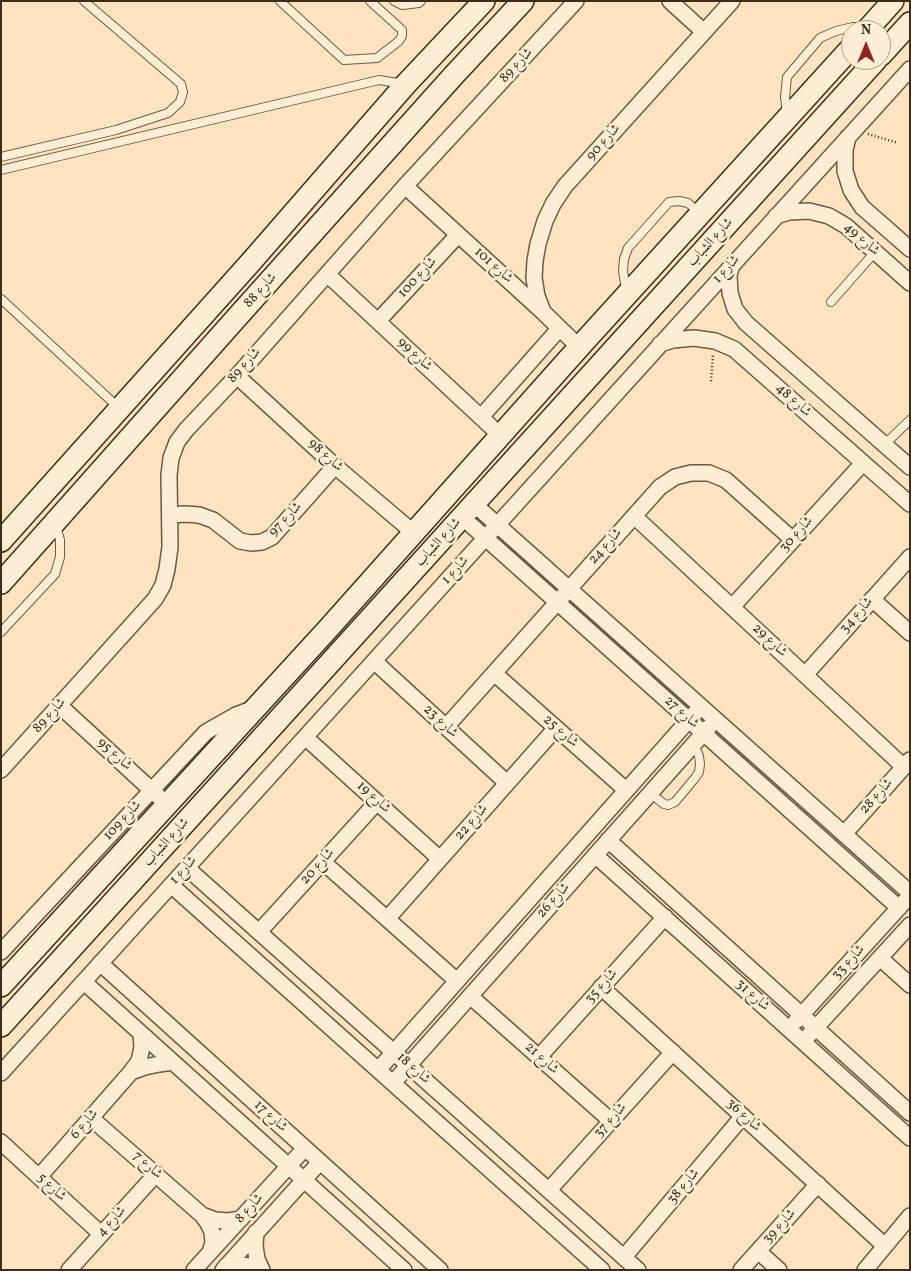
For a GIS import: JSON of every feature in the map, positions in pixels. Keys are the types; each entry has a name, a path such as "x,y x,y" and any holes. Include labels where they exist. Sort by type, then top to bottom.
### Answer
{"street":[{"name":"شارع 88","path":"1,541 250,263 406,84 484,1"},
{"name":"شارع 88","path":"1,583 523,1"},
{"name":"شارع 89","path":"1,770 155,599 167,569 170,547 169,475 171,458 177,442 405,186 576,1"},
{"path":"670,1 704,32"},
{"name":"شارع 90","path":"543,312 537,296 534,278 535,261 545,221 553,204 565,186 732,1"},
{"path":"875,20 893,1"},
{"path":"891,43 910,23"},
{"name":"شارع الشباب","path":"1,986 258,707 579,347 841,59"},
{"name":"شارع 1","path":"1,1073 910,69"},
{"name":"شارع الشباب","path":"1,1026 867,70"},
{"name":"شارع 49","path":"852,133 845,150 845,171 851,190 862,207 910,250"},
{"name":"شارع 101","path":"405,186 579,347"},
{"name":"شارع 49","path":"776,216 789,212 809,211 829,216 846,226 910,283"},
{"name":"شارع 100","path":"378,321 458,235"},
{"name":"شارع 48","path":"732,265 729,275 730,293 735,309 746,323 910,468"},
{"name":"شارع 99","path":"327,274 501,436"},
{"path":"631,291 653,307"},
{"path":"481,417 560,329"},
{"name":"شارع 48","path":"660,344 673,340 694,338 715,341 734,349 910,504"},
{"name":"شارع 98","path":"237,376 335,466 414,533"},
{"path":"113,415 129,440"},
{"name":"شارع 30","path":"732,607 863,463"},
{"name":"شارع 97","path":"170,515 185,514 213,520 240,541 262,542 272,537 335,466"},
{"name":"شارع 24","path":"446,727 660,487 675,477 692,472 709,473 726,480 793,540"},
{"name":"شارع 27","path":"468,511 498,524 844,834 906,899"},
{"name":"شارع 27","path":"468,511 485,538 689,720 698,738 906,899"},
{"name":"شارع 29","path":"634,516 805,675 907,763"},
{"name":"شارع 34","path":"805,675 910,557"},
{"path":"872,599 910,633"},
{"name":"شارع 23","path":"374,661 507,784"},
{"name":"شارع 25","path":"494,673 626,790"},
{"name":"شارع 95","path":"60,706 168,804"},
{"name":"شارع 26","path":"378,1070 701,706"},
{"name":"شارع 109","path":"1,952 206,732 258,707"},
{"name":"شارع 26","path":"393,1083 715,719"},
{"name":"شارع 22","path":"388,919 556,728"},
{"name":"شارع 19","path":"305,737 440,859"},
{"name":"شارع 28","path":"844,834 907,763"},
{"path":"197,774 216,789"},
{"name":"شارع 20","path":"259,932 377,802"},
{"name":"شارع 31","path":"608,840 910,1113"},
{"name":"شارع 31","path":"595,855 910,1138"},
{"path":"323,862 457,981"},
{"name":"شارع 18","path":"187,868 638,1270"},
{"name":"شارع 18","path":"172,885 602,1270"},
{"name":"شارع 33","path":"789,1029 906,899"},
{"name":"شارع 35","path":"539,1057 664,918"},
{"name":"شارع 33","path":"803,1042 910,924"},
{"path":"880,958 910,985"},
{"name":"شارع 17","path":"100,963 440,1270"},
{"name":"شارع 17","path":"84,982 404,1270"},
{"name":"شارع 36","path":"602,987 885,1246"},
{"name":"شارع 21","path":"470,996 611,1122"},
{"name":"شارع 6","path":"39,1177 131,1072 139,1060 142,1047 141,1034"},
{"name":"شارع 37","path":"549,1190 673,1052"},
{"path":"131,1072 145,1067 173,1062"},
{"name":"شارع 38","path":"624,1257 743,1116"},
{"name":"شارع 7","path":"91,1118 202,1215 212,1232 213,1242 210,1252"},
{"name":"شارع 5","path":"1,1142 101,1234"},
{"name":"شارع 8","path":"194,1270 305,1148"},
{"name":"شارع 8","path":"224,1268 320,1162"},
{"name":"شارع 4","path":"69,1270 156,1174"},
{"name":"شارع 39","path":"741,1270 818,1184"},
{"name":"شارع 7","path":"202,1215 214,1220 228,1221 241,1219"},
{"path":"865,1270 910,1216"},
{"path":"256,1232 255,1246 260,1270"},
{"path":"758,1251 779,1270"},
{"path":"224,1268 239,1265 251,1266 260,1270"}],"lane":[{"path":"1,156 116,130 168,113 180,102 183,92 181,84 84,1"},
{"path":"280,1 344,60 377,58 399,41 402,36 402,30 370,1"},
{"path":"394,1 402,5 419,3 420,1"},
{"path":"788,117 785,97 787,78 820,38 841,30"},
{"path":"1,170 379,80 406,84"},
{"path":"631,291 625,282 623,271 624,259 628,248 669,202 679,201 688,203 700,214"},
{"path":"831,302 875,252"},
{"path":"1,299 113,415"},
{"path":"884,445 910,420"},
{"path":"1,632 55,574 60,557 60,540 55,523"},
{"path":"650,793 664,804 668,805 675,802 699,772 698,738"}],"path":[{"path":"852,133 898,143"},
{"path":"711,381 715,341"}]}
